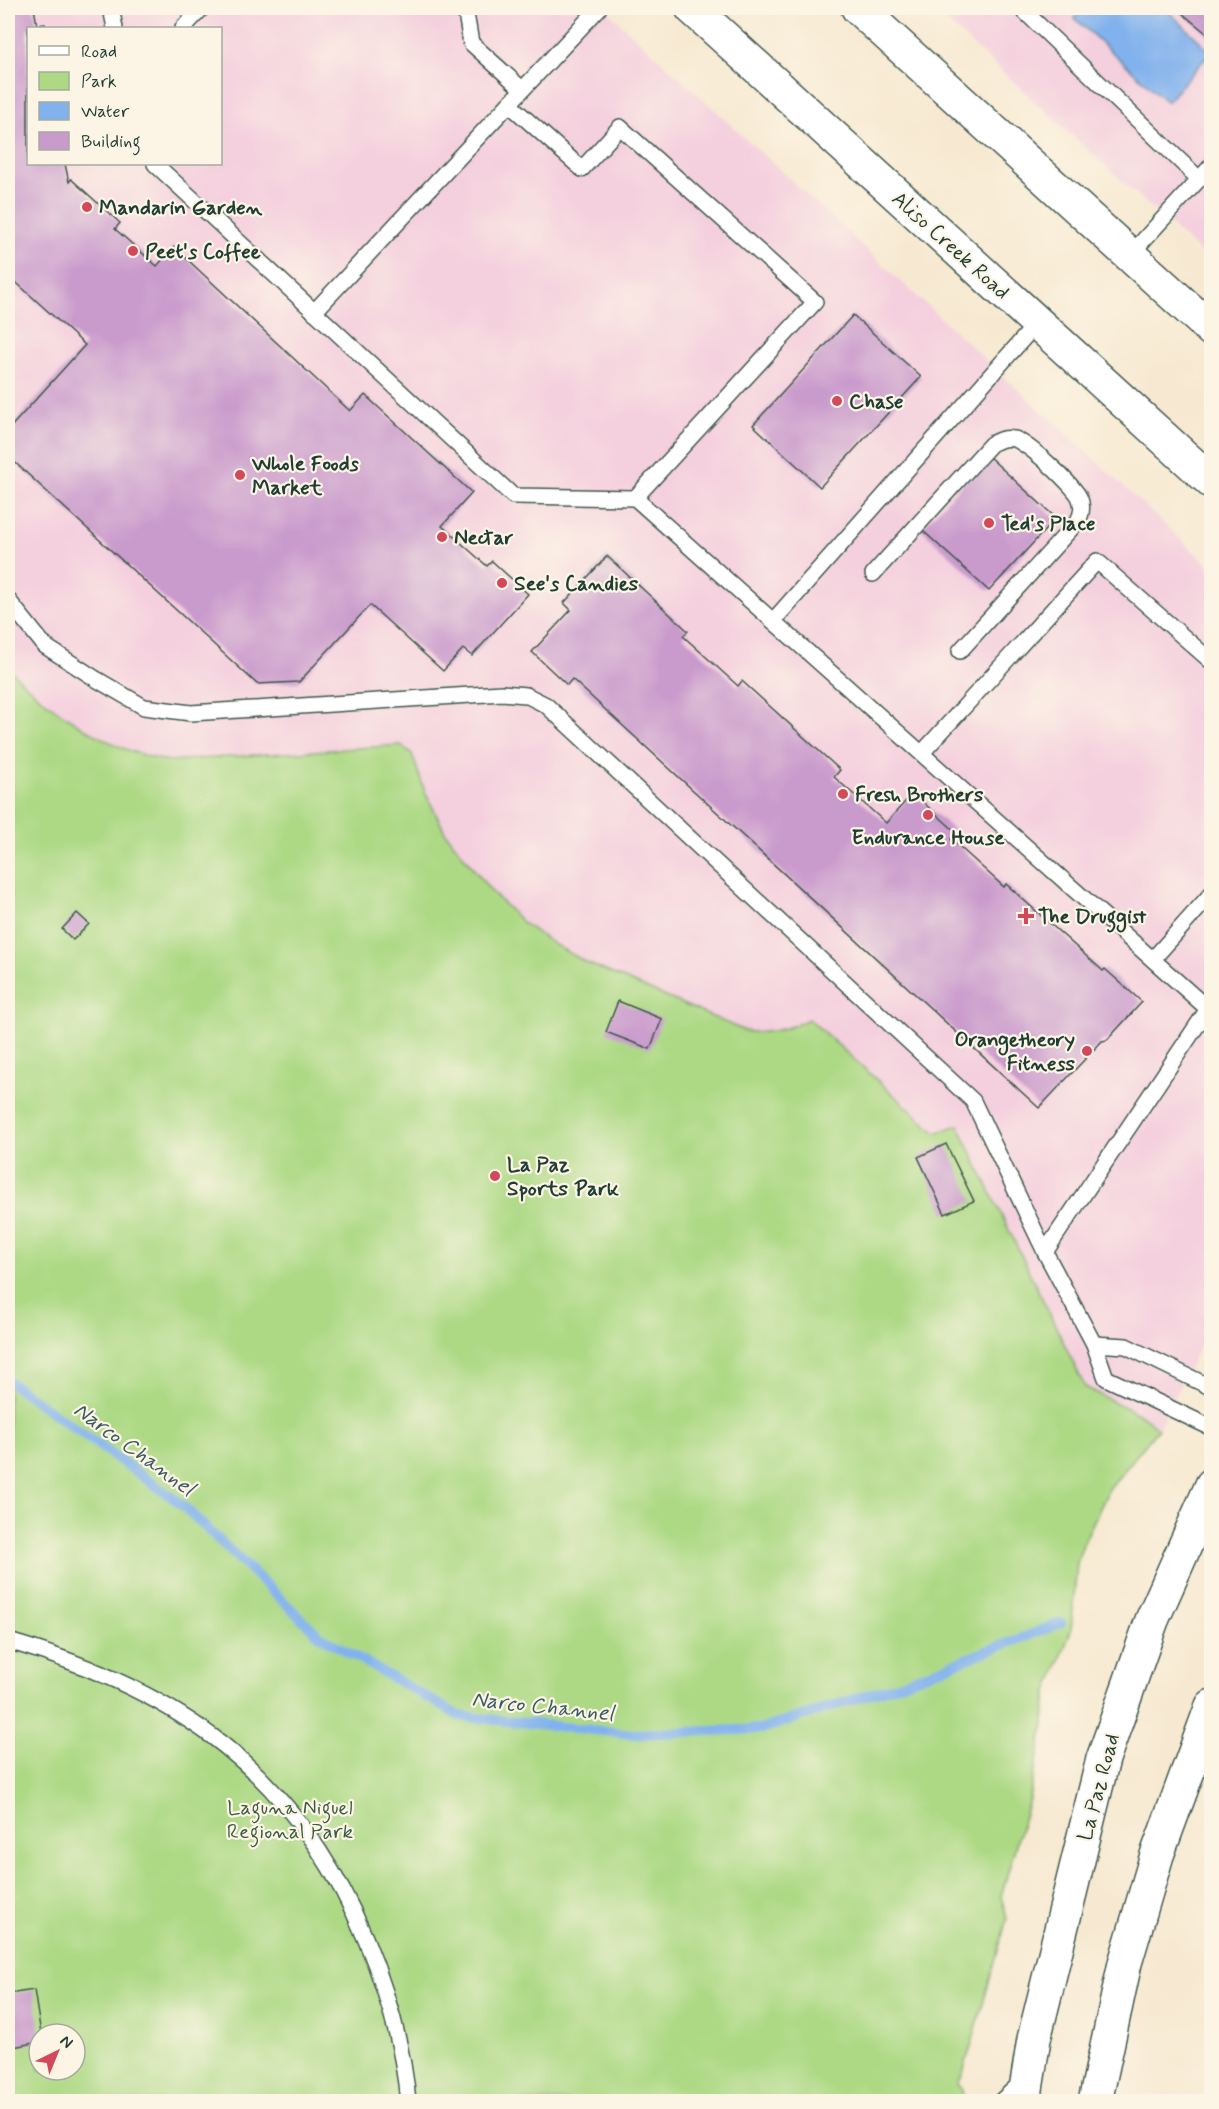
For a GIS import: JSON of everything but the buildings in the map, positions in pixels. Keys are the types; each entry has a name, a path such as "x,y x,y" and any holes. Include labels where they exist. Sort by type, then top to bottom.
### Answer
{"main road":[{"name":"Aliso Creek Road","path":"693,8 1212,482"},
{"path":"858,8 1212,330"},
{"name":"La Paz Road","path":"1026,2089 1037,2028 1103,1759 1152,1620 1212,1485"},
{"path":"1095,2102 1125,1963 1157,1855 1212,1706"}],"lane":[{"path":"111,8 116,27"},
{"path":"184,27 202,8"},
{"path":"465,8 471,43 522,89"},
{"path":"314,312 599,8"},
{"path":"1021,8 1199,179"},
{"path":"509,104 582,170 620,127 815,302 635,498"},
{"path":"156,165 513,496 635,498 1210,1010 1045,1252"},
{"path":"1130,255 1212,165"},
{"path":"773,621 1037,323"},
{"path":"873,574 991,444 1004,438 1023,442 1076,490 1081,501 1082,512 1078,521 960,651"},
{"path":"922,753 1097,561 1212,662"},
{"path":"8,600 45,646 144,707 190,713 502,693 526,695 546,705 973,1101 1045,1252 1094,1344 1106,1378 1212,1428"},
{"path":"1153,959 1212,893"},
{"path":"1094,1344 1126,1346 1212,1388"},
{"path":"8,1641 75,1662 148,1694 214,1737 267,1783 313,1842 333,1872 352,1908 390,2004 408,2102"},
{"path":"1000,2102 1026,2089"}],"shaded area":[{"path":"8,8 604,8 1211,567 1211,1324 1158,1429 1146,1418 1085,1387 936,1133 863,1067 809,1020 760,1033 745,1031 587,963 536,933 510,912 490,890 445,832 425,792 412,754 401,745 169,761 154,759 119,745 82,727 47,703 8,668"},
{"path":"932,8 1211,8 1211,262"}],"green space":[{"name":"Laguna Niguel Regional Park","path":"8,668 42,698 82,727 126,749 148,757 170,761 401,745 412,754 425,792 445,832 490,890 523,923 555,945 587,963 745,1031 778,1030 809,1019 936,1133 958,1125 1085,1387 1146,1418 1158,1429 1109,1489 1083,1544 1077,1563 1071,1630 1047,1695 1043,1731 1028,1803 1001,1896 1007,1919 963,2073 957,2084 962,2090 964,2101 8,2101"}],"water":[{"path":"1084,8 1165,8 1211,52 1167,102 1074,18"}],"waterway":[{"name":"Narco Channel","path":"8,1381 180,1503 320,1636 459,1716 632,1734 762,1729 895,1686 1061,1623"}],"place":[{"name":"Mandarin Garden","path":"87,207"},
{"name":"Peet's Coffee","path":"133,251"},
{"name":"Chase","path":"837,401"},
{"name":"Whole Foods Market","path":"240,475"},
{"name":"Ted's Place","path":"989,523"},
{"name":"Nectar","path":"442,537"},
{"name":"See's Candies","path":"502,583"},
{"name":"Fresh Brothers","path":"843,794"},
{"name":"Endurance House","path":"928,815"},
{"name":"The Druggist","path":"1026,916"},
{"name":"Orangetheory Fitness","path":"1087,1051"},
{"name":"La Paz Sports Park","path":"495,1176"}]}
